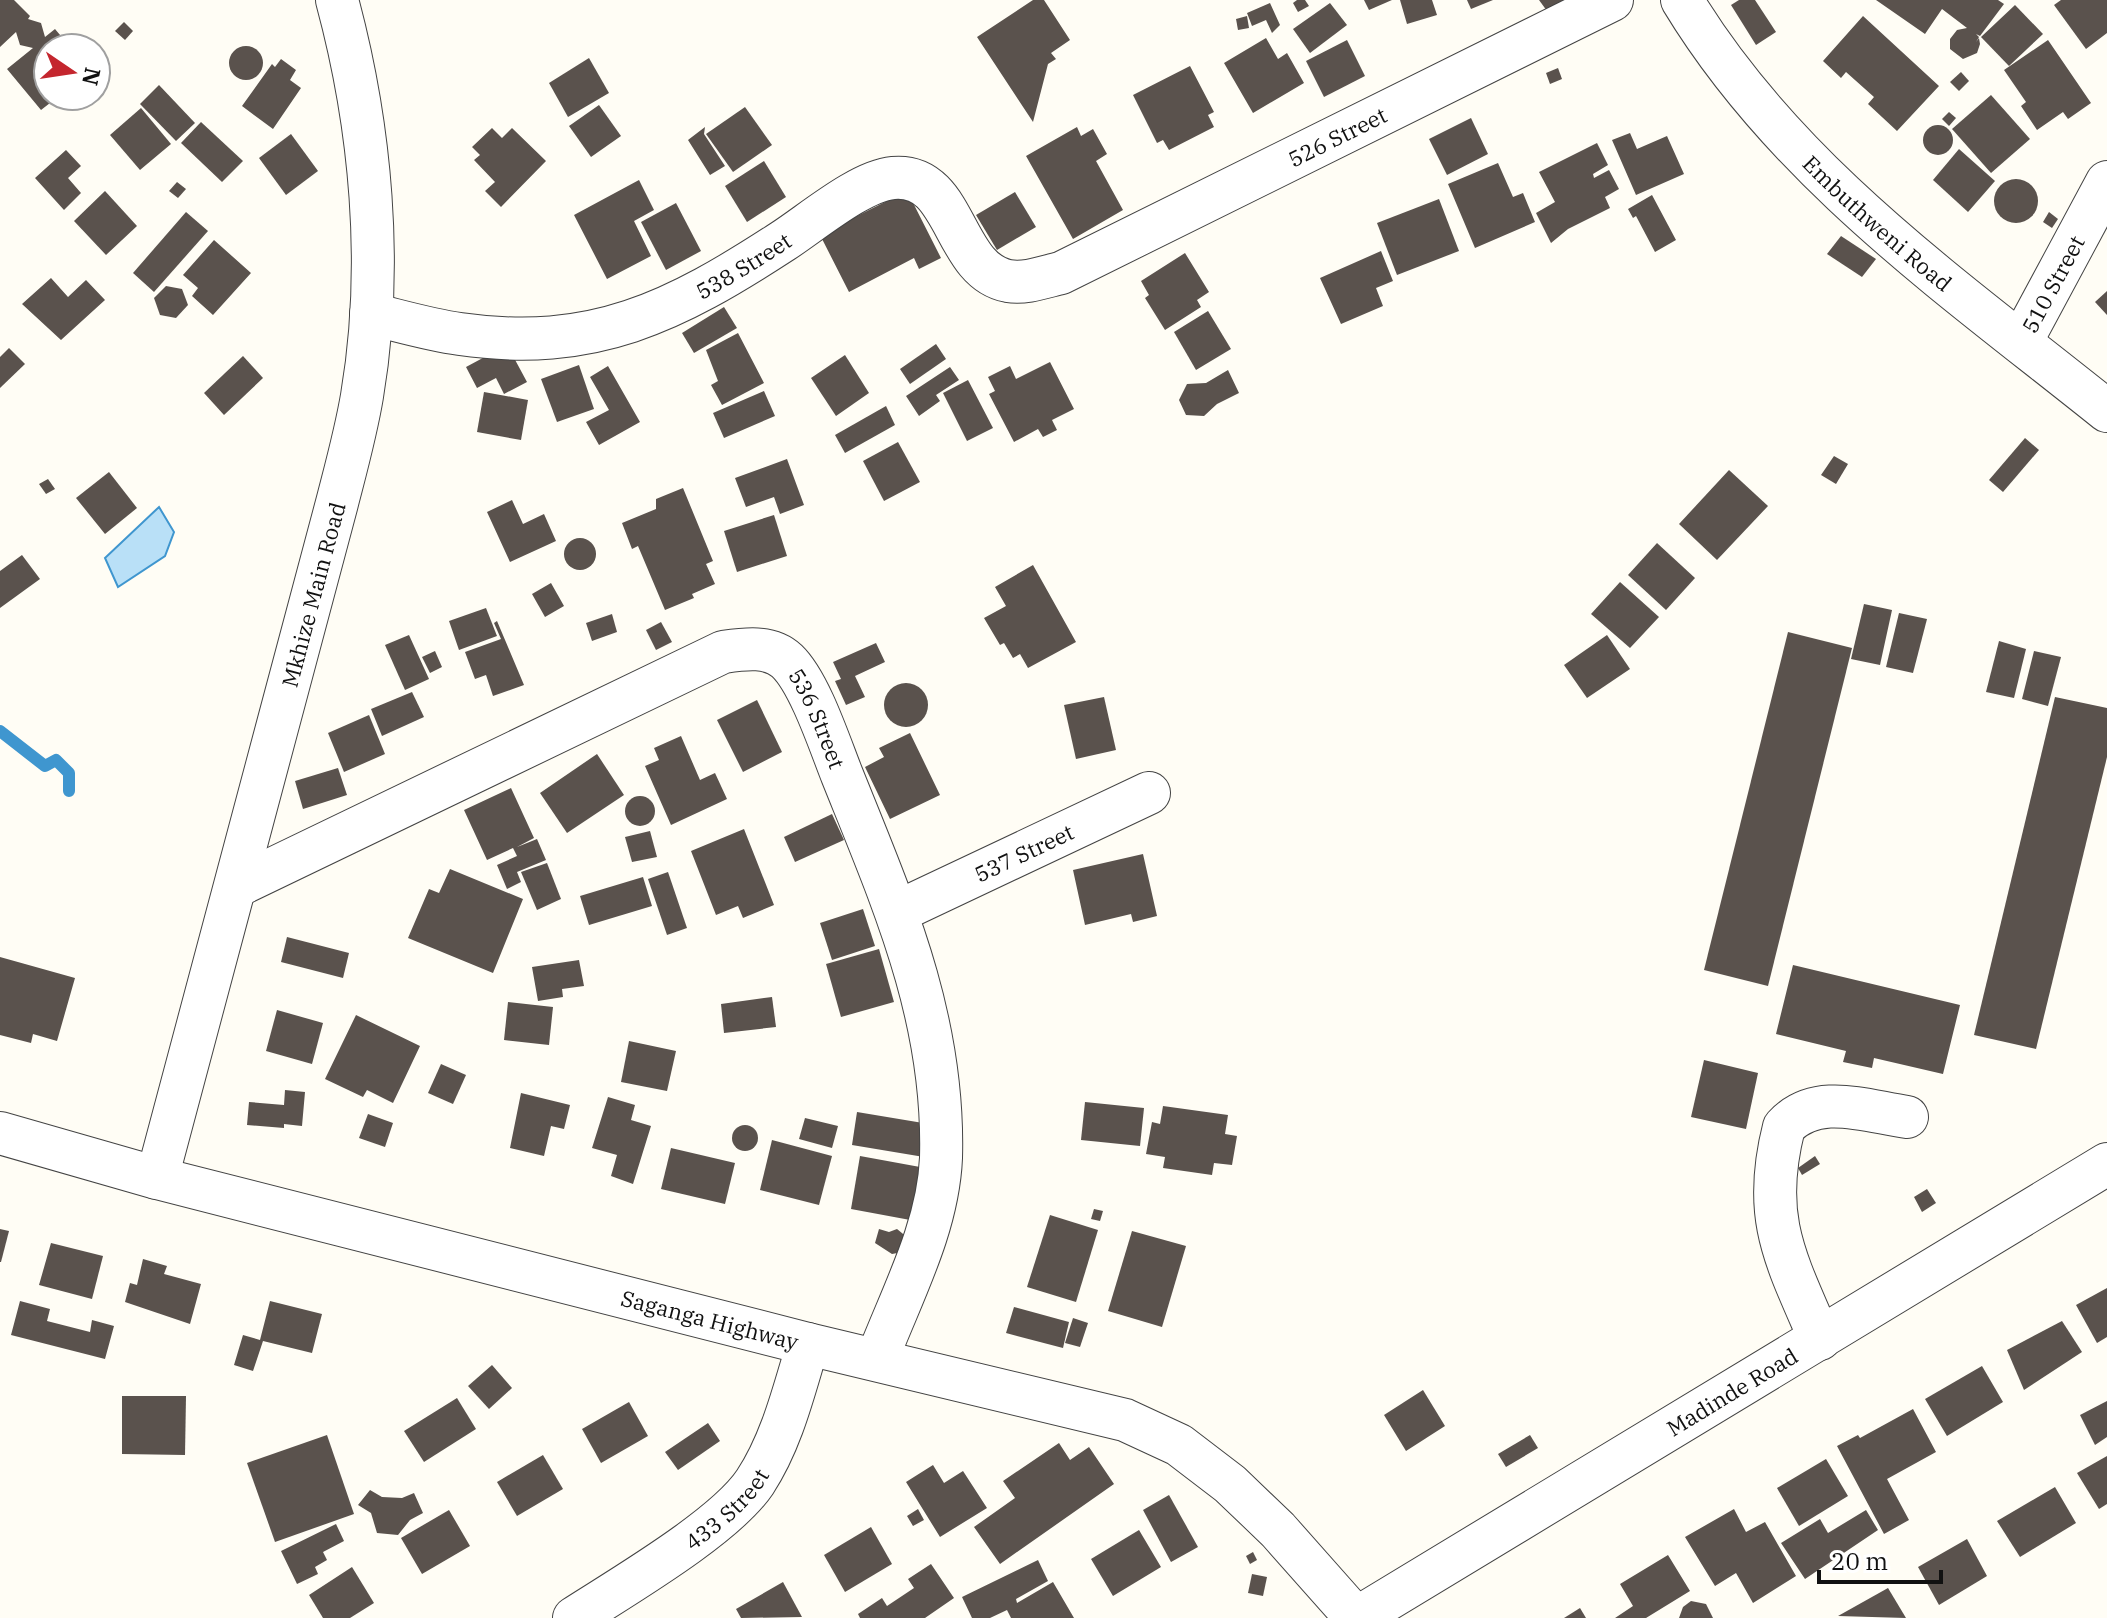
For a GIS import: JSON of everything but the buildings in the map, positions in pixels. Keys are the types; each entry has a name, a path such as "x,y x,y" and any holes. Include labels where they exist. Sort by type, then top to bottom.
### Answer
{"street":[{"name":"526 Street","path":"1061,273 1612,0"},
{"name":"Embuthweni Road","path":"1682,0 1741,86 1802,154 1956,295 2107,411"},
{"name":"Mkhize Main Road","path":"157,1178 237,886 362,396 371,314 370,205 359,96 339,1"},
{"name":"538 Street","path":"371,314 459,334 532,340 582,336 633,323 732,275 851,197 876,182 892,178 917,182 933,191 979,266 993,276 1027,281 1061,273"},
{"name":"510 Street","path":"2021,342 2107,182"},
{"name":"536 Street","path":"237,886 723,652 748,648 769,651 787,662 815,707 897,912 919,975 929,1022 941,1156 937,1205 877,1359"},
{"name":"537 Street","path":"897,912 1149,793"},
{"path":"1820,1339 1782,1252 1775,1220 1773,1194 1784,1127 1808,1108 1830,1106 1907,1117"},
{"name":"Saganga Highway","path":"0,1133 157,1178 808,1344 1125,1420 1179,1445 1230,1484 1278,1530 1357,1618"},
{"name":"Madinde Road","path":"1357,1618 2107,1164"},
{"name":"433 Street","path":"574,1618 713,1524 754,1484 788,1410 808,1344"}],"water":[{"path":"159,507 174,532 165,556 118,587 105,558"}],"waterway":[{"path":"0,731 45,766 56,760 69,773 69,791"}]}
